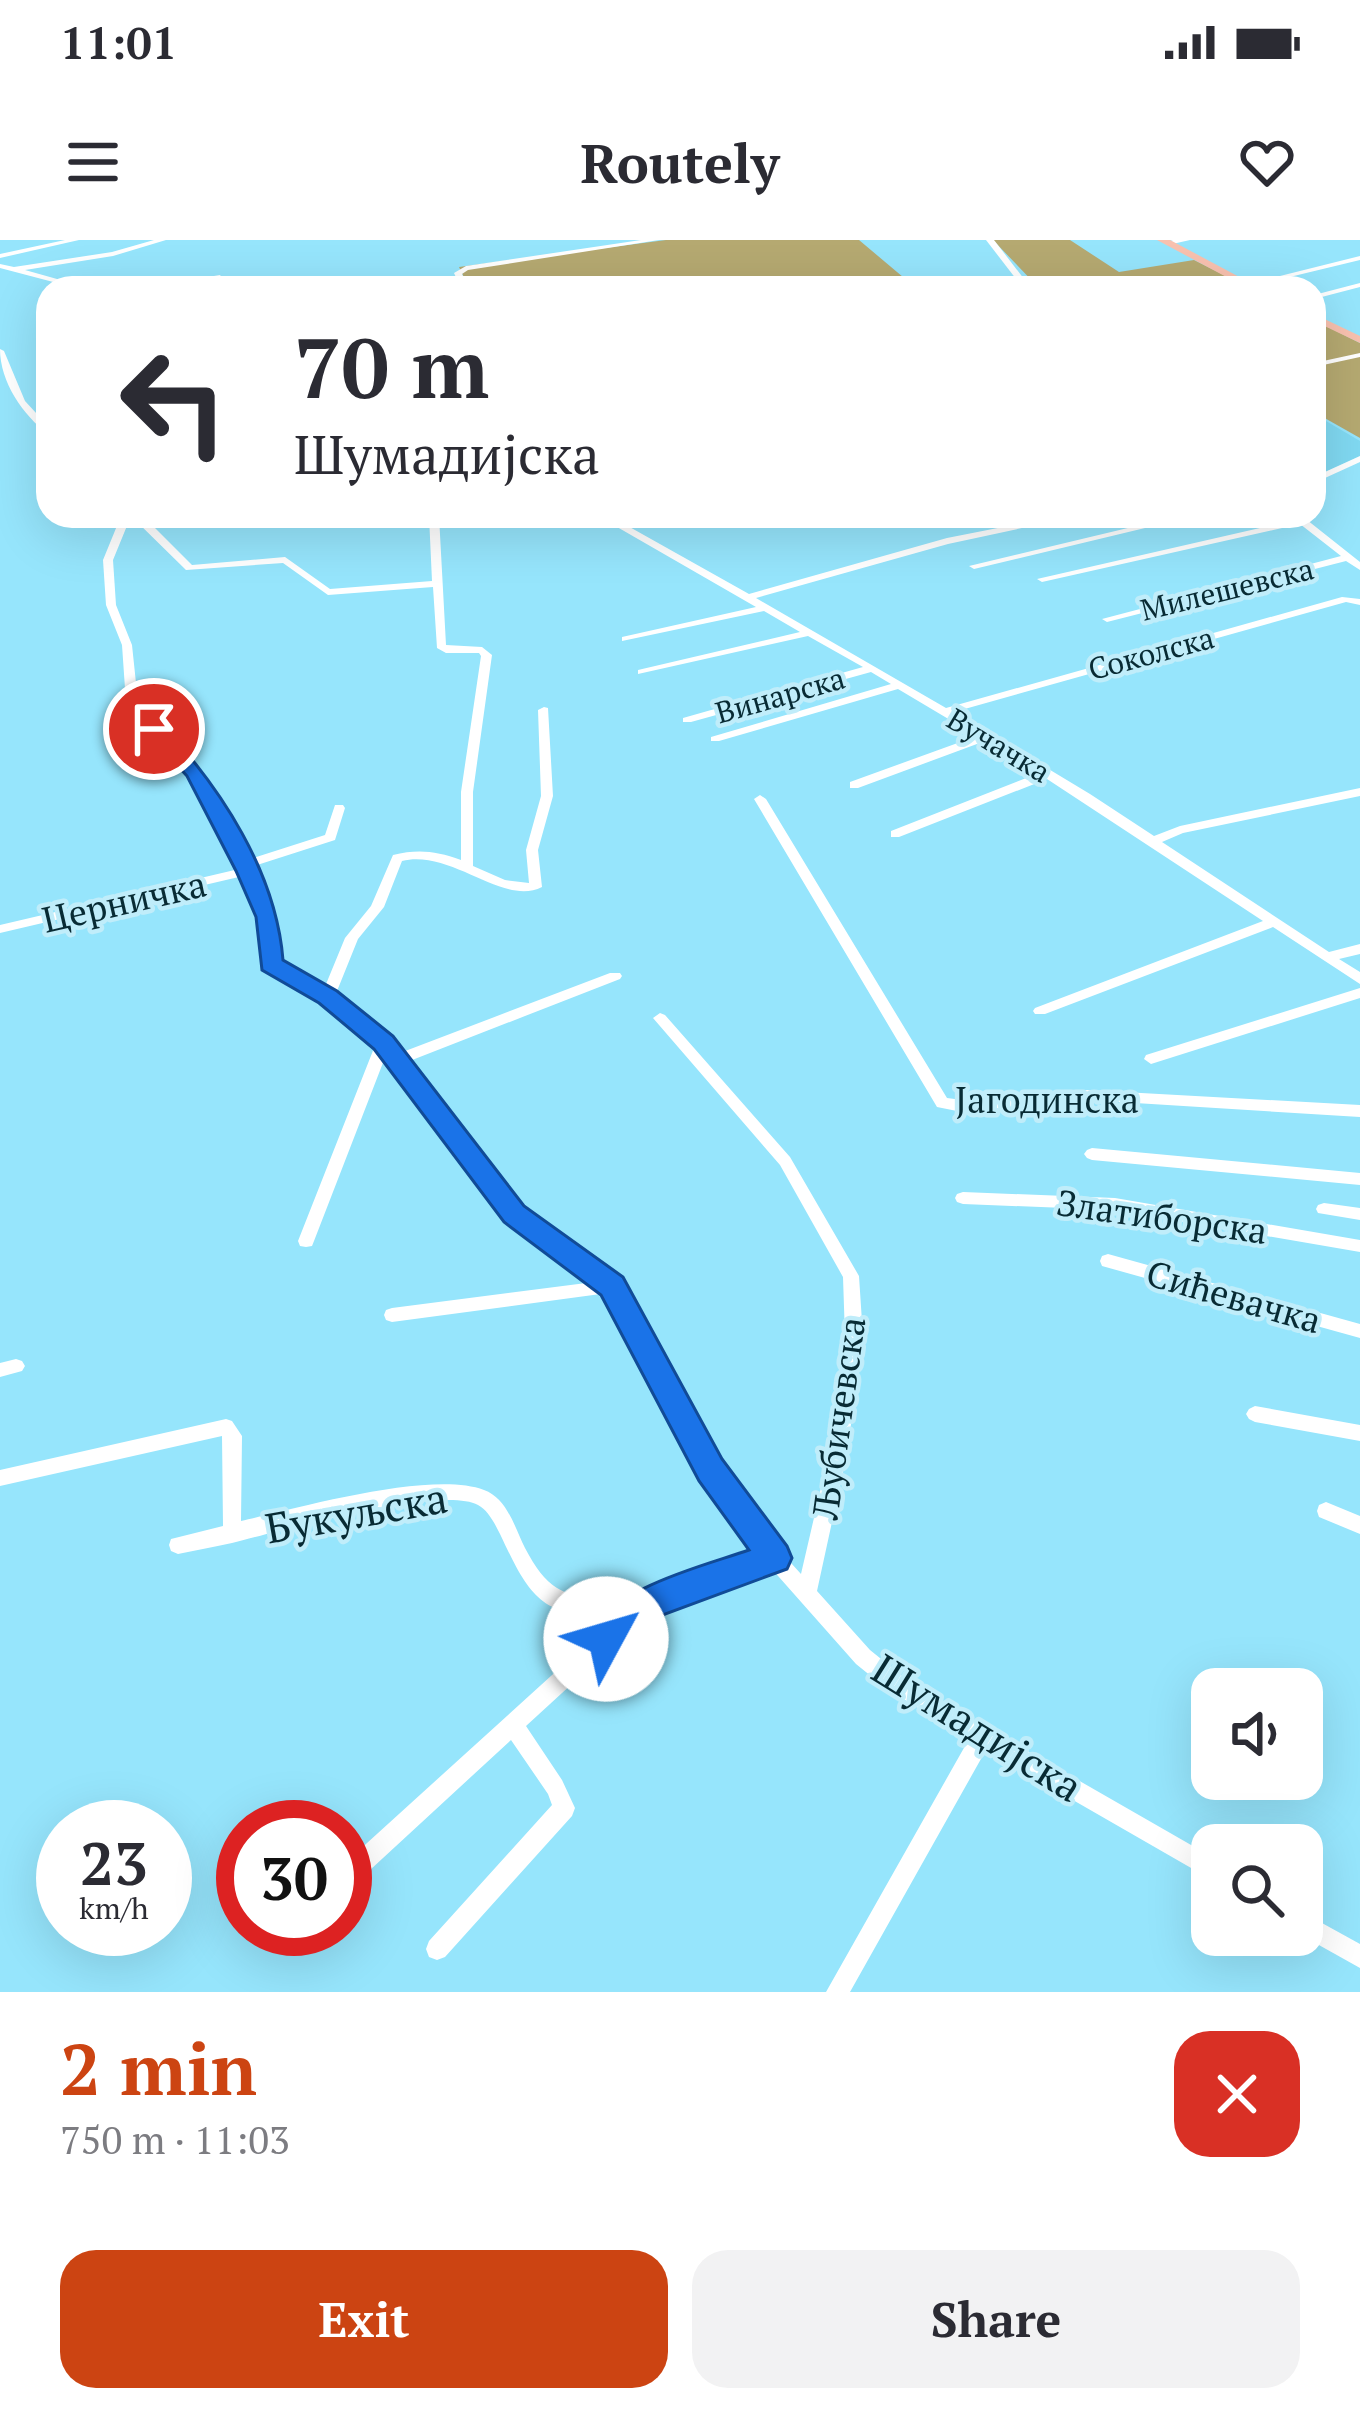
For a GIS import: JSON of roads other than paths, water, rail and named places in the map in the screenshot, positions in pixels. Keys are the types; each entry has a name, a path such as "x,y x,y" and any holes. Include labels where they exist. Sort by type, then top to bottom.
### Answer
{"main road":[{"path":"1167,241 1233,276"},
{"path":"1326,323 1360,340"}],"street":[{"path":"0,256 75,240"},
{"path":"12,270 92,258 162,240"},
{"path":"459,276 466,268 655,240"},
{"path":"990,240 1018,276"},
{"path":"1167,241 1186,240"},
{"path":"1291,276 1360,258"},
{"path":"0,266 36,276"},
{"path":"1326,294 1360,285"},
{"path":"0,351 21,403 36,419"},
{"path":"1326,362 1360,355"},
{"path":"1326,475 1360,459"},
{"name":"Шумадијска","path":"121,528 108,560 111,605 128,644 131,703 196,774 268,917 271,964 328,997 384,1042 514,1214 612,1286 710,1470 774,1558 863,1657 982,1736 1191,1858"},
{"path":"152,528 190,568 285,560 328,592 436,584"},
{"path":"436,528 443,649 486,651 467,792 466,867"},
{"name":"Вучачка","path":"623,528 872,668 1156,840 1360,979"},
{"path":"746,598 946,541 1012,528"},
{"path":"974,566 1138,528"},
{"path":"1042,579 1260,528"},
{"path":"1310,528 1360,567"},
{"name":"Милешевска","path":"1107,619 1346,558"},
{"name":"Соколска","path":"943,712 1346,598 1360,602"},
{"path":"626,639 763,608"},
{"path":"642,672 808,633"},
{"name":"Винарска","path":"687,720 872,668"},
{"path":"715,739 898,685"},
{"path":"328,997 397,858 422,852 521,888 538,884 532,850 547,796 544,710"},
{"path":"854,785 986,737"},
{"path":"896,834 1048,774"},
{"path":"1156,840 1180,830 1360,792"},
{"name":"Јагодинска","path":"760,799 942,1103 962,1106 1087,1095 1360,1111"},
{"name":"Церничка","path":"0,928 246,868 331,837 339,808"},
{"path":"1040,1011 1276,921"},
{"path":"1329,957 1360,949"},
{"path":"400,1059 615,976"},
{"path":"1151,1059 1360,992"},
{"name":"Љубичевска","path":"660,1018 785,1161 850,1276 855,1309 851,1360 838,1453 807,1592"},
{"path":"306,1241 384,1042"},
{"path":"1092,1154 1360,1179"},
{"name":"Златиборска","path":"963,1198 1115,1204 1360,1246"},
{"path":"1324,1209 1360,1214"},
{"name":"Сићевачка","path":"1108,1261 1360,1331"},
{"path":"392,1315 612,1286"},
{"path":"1255,1414 1360,1433"},
{"name":"Букуљска","path":"0,1478 226,1427 233,1436 232,1534"},
{"name":"Букуљска","path":"178,1545 424,1492 475,1494 491,1504 518,1558 551,1597 572,1606 639,1609"},
{"path":"1327,1510 1360,1526"},
{"path":"372,1853 639,1609 673,1592 774,1558"},
{"path":"437,1949 563,1808 555,1787 512,1724"},
{"path":"837,1992 982,1736"},
{"path":"1323,1935 1360,1957"}]}
